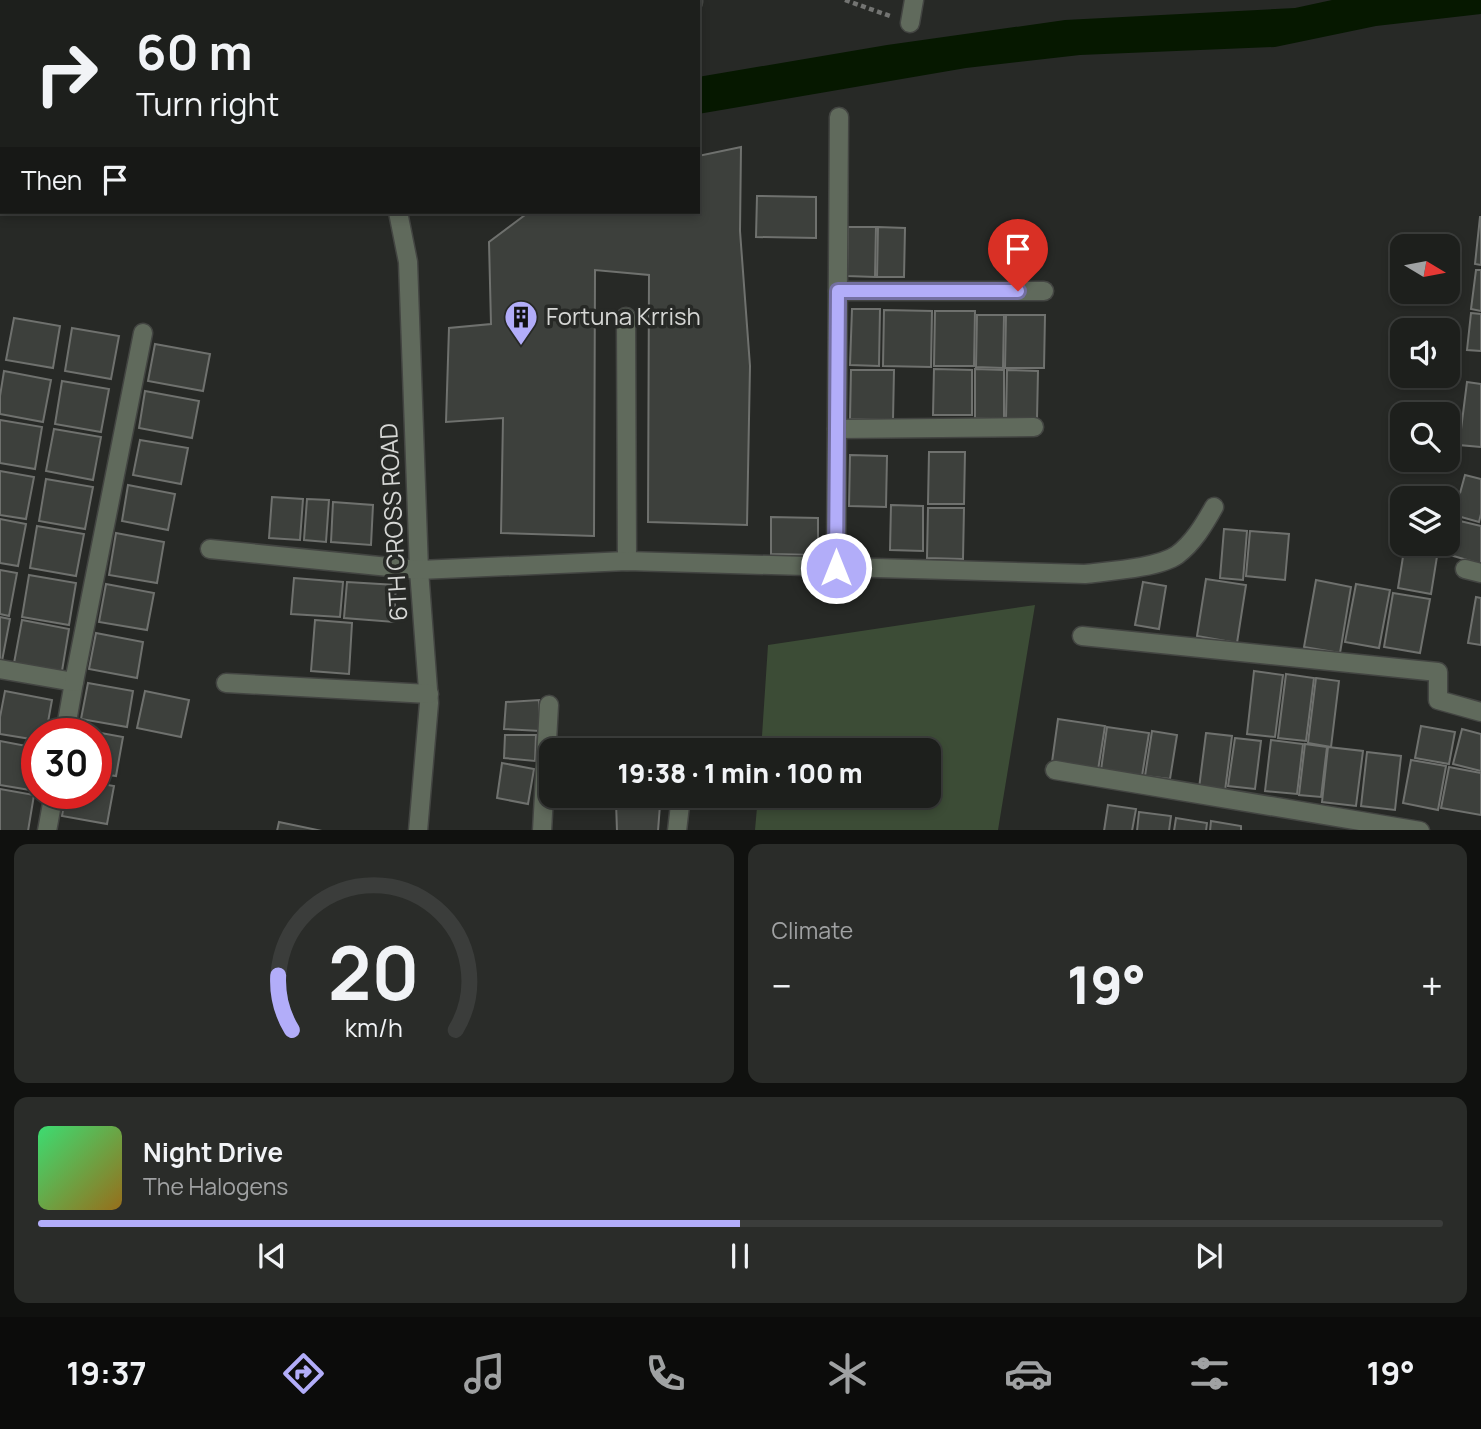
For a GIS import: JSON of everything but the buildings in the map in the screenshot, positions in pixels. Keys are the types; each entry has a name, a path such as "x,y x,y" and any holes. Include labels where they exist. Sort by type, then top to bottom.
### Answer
{"street":[{"path":"910,23 914,0"},
{"path":"836,568 839,117"},
{"name":"6TH CROSS ROAD","path":"398,214 408,262 419,570 429,694 418,830"},
{"path":"838,291 1044,291"},
{"path":"626,317 627,561"},
{"path":"68,718 143,334"},
{"path":"837,429 1034,427"},
{"path":"210,549 419,570 627,561 1085,574 1137,568 1175,556 1201,530 1214,507"},
{"path":"1082,636 1438,672 1438,700 1481,712"},
{"path":"0,669 74,682"},
{"path":"226,682 429,694"},
{"path":"542,830 549,705"},
{"path":"1055,770 1414,830"},
{"path":"677,830 680,808"},
{"path":"47,830 51,809"}],"path":[{"path":"845,0 910,23"}],"shaded area":[{"path":"1332,0 1481,0 1481,14 1376,26 1275,47 1080,55 966,68 700,114 700,77 887,45 1065,20 1295,8"},
{"path":"1035,605 998,830 755,830 757,808 941,808 941,738 762,738 768,645"}],"place":[{"name":"Fortuna Krrish","path":"521,347"}],"route":[{"path":"836,568 838,291 1018,291"}]}
